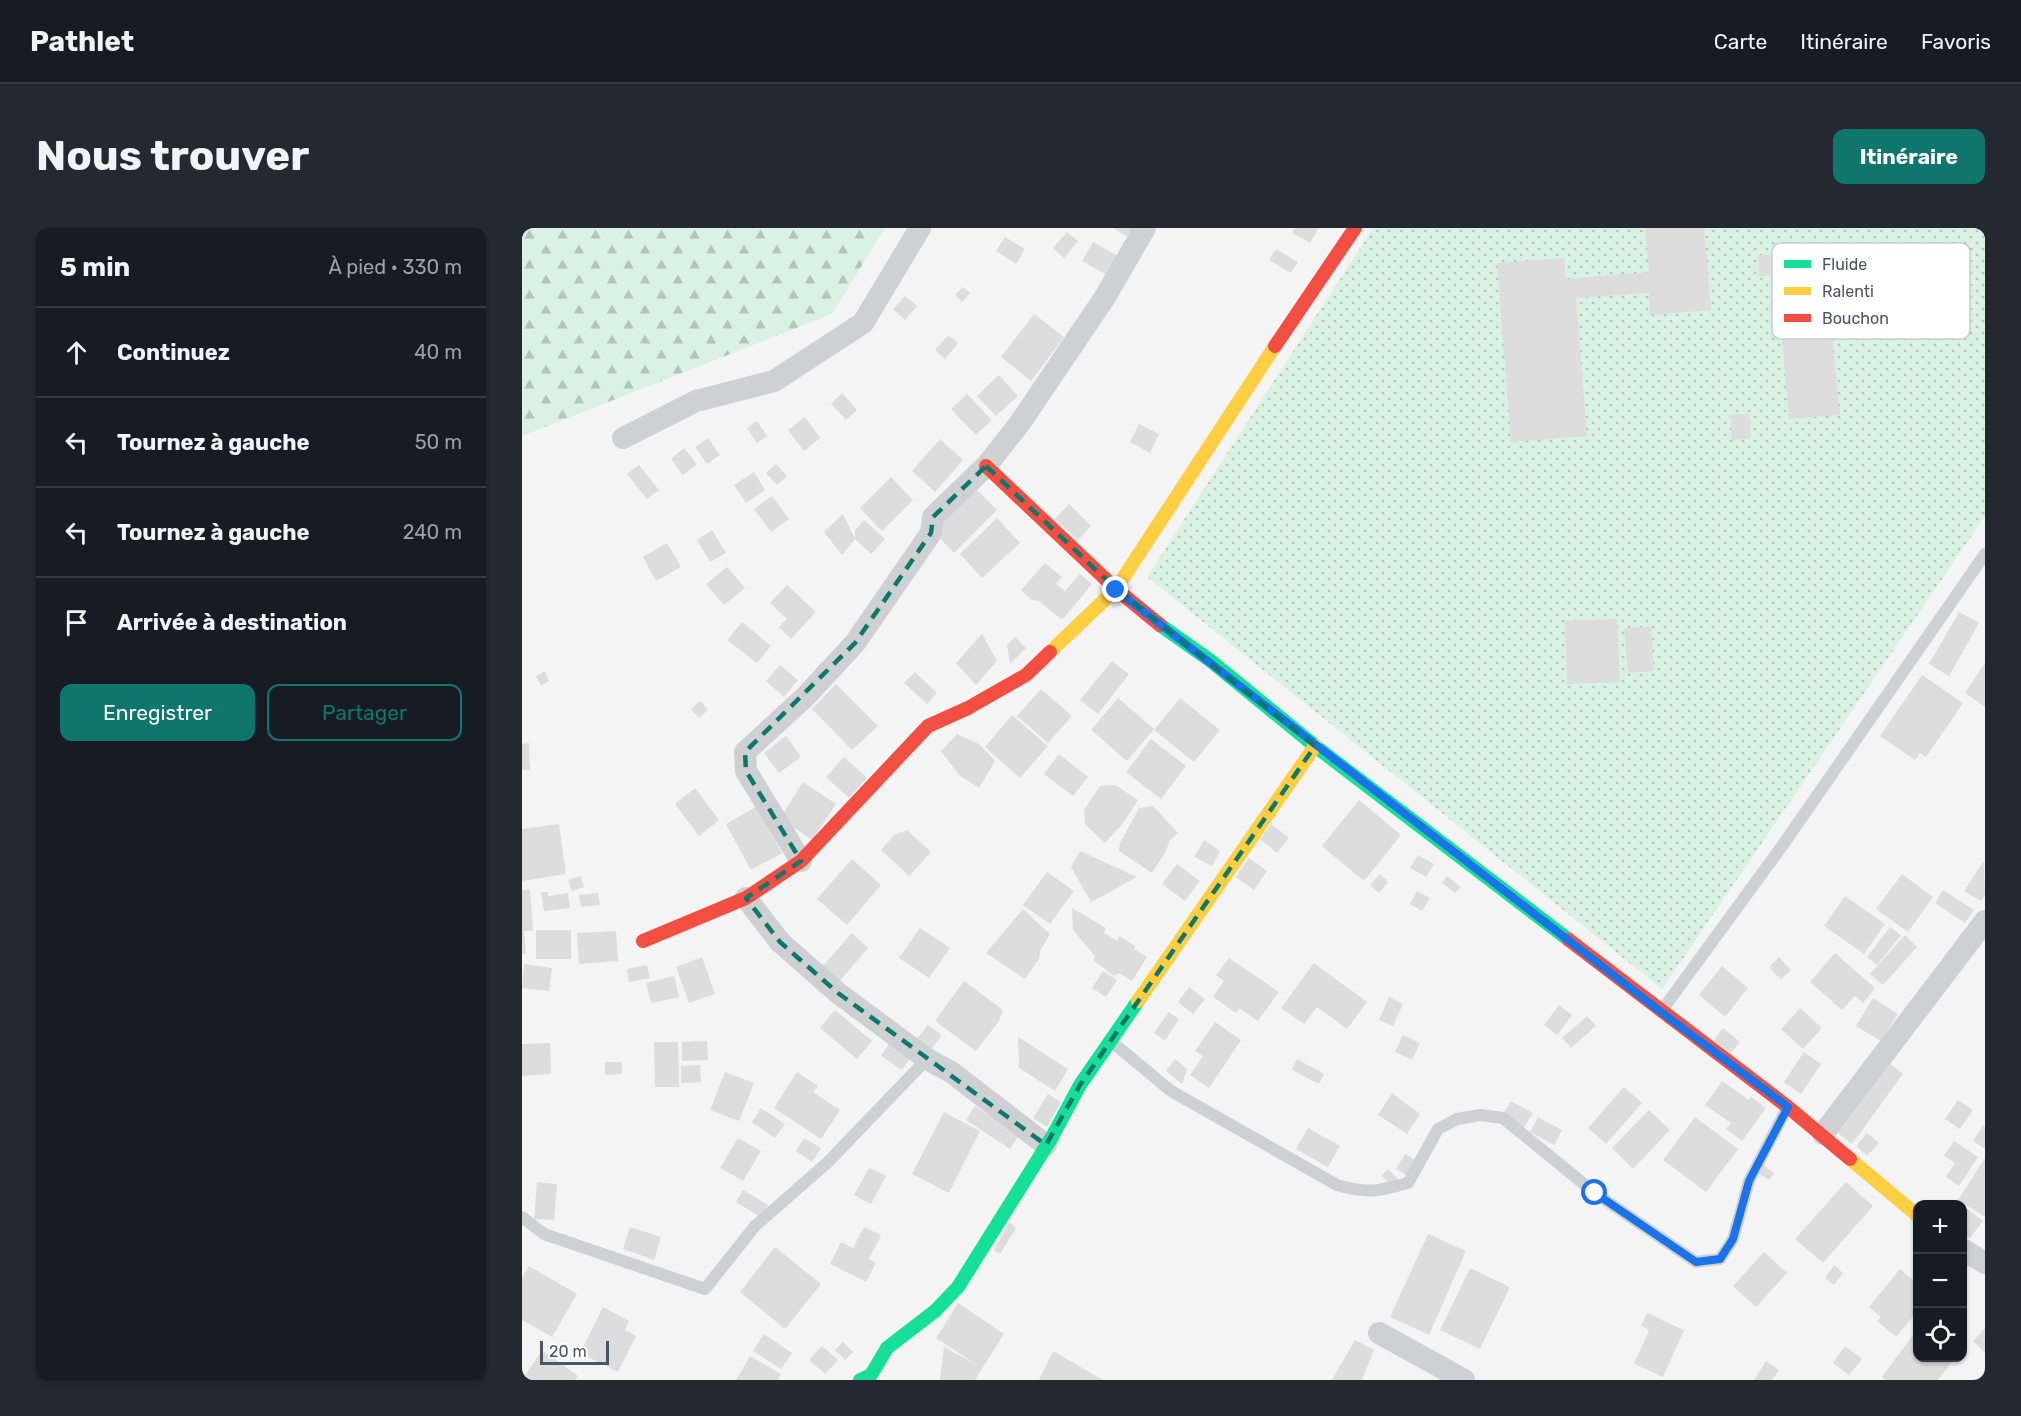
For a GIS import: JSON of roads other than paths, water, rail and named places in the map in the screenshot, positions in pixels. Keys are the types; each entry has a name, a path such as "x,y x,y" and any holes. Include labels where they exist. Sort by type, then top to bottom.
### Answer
{"street":[{"path":"623,438 696,401 774,381 863,323 920,228"},
{"path":"801,861 746,771 745,752 804,697 855,644 931,533 933,517 986,466 1020,423 1099,307 1145,228"},
{"path":"643,941 746,898 801,861 928,726 968,708 1026,675 1116,590 1234,406 1355,228"},
{"path":"986,466 1116,590 1170,633 1211,661 1315,746 1823,1134 1913,1213"},
{"path":"860,1380 871,1376 887,1348 935,1311 958,1287 1046,1145 1080,1085 1315,746"},
{"path":"746,898 780,942 838,993 927,1059 951,1072 1046,1145"},
{"path":"1823,1134 1985,921"},
{"path":"1967,1252 1985,1263"},
{"path":"1379,1333 1464,1380"}],"lane":[{"path":"1661,1012 1782,846 1985,554"},
{"path":"1112,1041 1171,1091 1337,1185 1360,1192 1380,1191 1408,1183 1438,1130 1457,1119 1480,1115 1503,1118 1595,1193 1696,1262 1720,1259 1733,1239 1749,1181 1788,1107"},
{"path":"522,1217 544,1234 705,1288 755,1226 828,1162 927,1059"}]}
